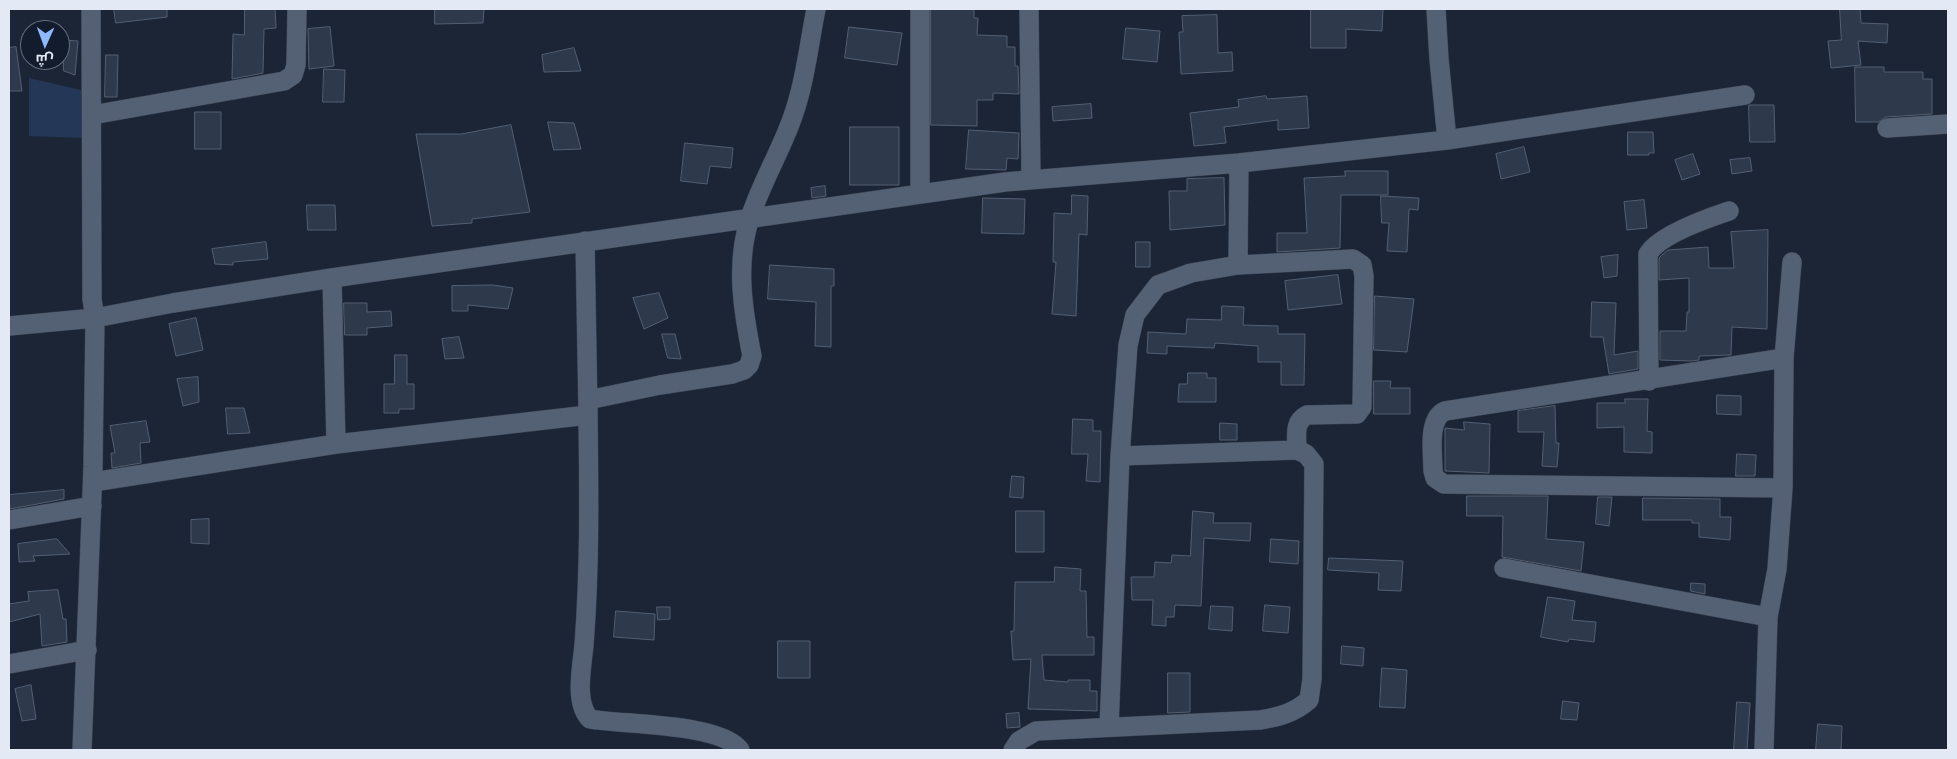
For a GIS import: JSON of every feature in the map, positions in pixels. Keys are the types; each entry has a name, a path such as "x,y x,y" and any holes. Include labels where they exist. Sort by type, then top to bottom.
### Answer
{"street":[{"path":"82,750 93,482 95,318 92,299 91,9"},
{"path":"92,115 284,81 293,75 296,65 297,9"},
{"path":"93,482 336,444 588,408 660,385 732,374 744,370 749,365 752,356 742,303 741,271 750,218 787,134 798,101 816,9"},
{"path":"920,9 920,194"},
{"path":"1029,9 1030,179"},
{"path":"1436,9 1447,140"},
{"path":"9,326 95,318 173,303 332,278 1030,179 1239,163 1447,140 1745,95"},
{"path":"1887,128 1948,124"},
{"path":"1238,265 1239,163"},
{"path":"1648,381 1648,254 1653,247 1681,231 1730,211"},
{"path":"585,241 589,580 581,684 583,712 590,719 661,726 717,735 737,746 740,750"},
{"path":"1109,727 1120,456 1128,345 1135,315 1158,285 1191,274 1238,265 1353,259 1362,265 1364,276 1362,407 1357,414 1307,415 1302,418 1297,423 1297,450"},
{"path":"1764,750 1768,617 1777,569 1783,488 1784,358 1792,262"},
{"path":"332,278 336,444"},
{"path":"1783,488 1444,484 1435,478 1434,423 1439,414 1784,358"},
{"path":"1013,750 1019,741 1036,731 1260,720 1280,716 1298,709 1308,700 1312,679 1314,464 1306,454 1297,450 1120,456"},
{"path":"9,520 92,506"},
{"path":"1504,568 1768,617"},
{"path":"9,664 87,650"}],"shaded area":[{"path":"29,78 81,90 82,138 29,136"}],"building":[{"path":"114,9 167,9 167,17 116,23"},
{"path":"245,9 275,9 276,28 264,29 263,73 232,79 233,34 244,35"},
{"path":"435,9 484,9 483,23 435,24"},
{"path":"931,9 974,9 974,18 978,18 977,35 1007,36 1007,47 1015,47 1015,66 1018,66 1019,94 993,93 993,100 977,100 977,126 931,125"},
{"path":"1311,9 1383,9 1382,31 1346,29 1346,48 1311,48"},
{"path":"1840,9 1860,9 1861,23 1888,24 1887,43 1858,41 1861,65 1831,68 1828,41 1841,40"},
{"path":"1217,15 1218,53 1232,52 1233,71 1181,74 1179,32 1183,32 1182,16"},
{"path":"330,27 334,66 309,69 308,29"},
{"path":"849,27 902,33 897,65 845,58"},
{"path":"1126,28 1160,31 1157,62 1123,59"},
{"path":"70,40 78,41 75,75 64,71 70,70"},
{"path":"16,47 22,91 9,91 9,48"},
{"path":"574,48 581,71 544,72 542,55"},
{"path":"106,55 118,55 117,97 105,97"},
{"path":"1855,67 1884,67 1884,72 1923,72 1923,79 1932,79 1932,114 1886,117 1878,122 1856,122"},
{"path":"324,69 345,70 344,102 323,102"},
{"path":"1266,96 1267,99 1307,96 1309,128 1278,130 1278,120 1224,127 1226,143 1194,146 1190,113 1239,107 1238,100"},
{"path":"1091,104 1092,118 1053,121 1052,107"},
{"path":"1749,105 1774,105 1775,142 1750,142"},
{"path":"195,112 221,112 221,149 195,149"},
{"path":"548,122 574,123 581,149 554,150"},
{"path":"511,125 530,212 472,219 472,223 432,226 416,134 461,134"},
{"path":"850,127 899,127 899,185 850,185"},
{"path":"969,130 1019,133 1018,159 1007,158 1006,170 966,169"},
{"path":"1628,132 1653,132 1654,153 1649,153 1649,155 1628,155"},
{"path":"685,143 733,148 731,168 710,166 707,184 681,181"},
{"path":"1524,147 1530,172 1501,179 1496,154"},
{"path":"1693,154 1700,174 1682,180 1675,160"},
{"path":"1750,158 1752,171 1732,174 1730,160"},
{"path":"1345,171 1388,171 1388,195 1341,195 1340,248 1277,252 1277,233 1307,233 1304,178 1345,176"},
{"path":"1224,178 1225,225 1170,230 1169,191 1187,191 1187,179"},
{"path":"825,186 826,196 812,198 811,188"},
{"path":"1072,195 1088,196 1087,235 1079,234 1076,316 1052,314 1056,262 1053,262 1054,213 1071,214"},
{"path":"1381,196 1419,198 1418,210 1409,209 1407,252 1387,251 1389,223 1382,223"},
{"path":"983,198 1025,199 1024,234 982,233"},
{"path":"1644,200 1647,228 1627,230 1624,202"},
{"path":"307,205 335,205 336,230 308,230"},
{"path":"1768,230 1767,329 1732,327 1731,355 1699,356 1699,360 1691,361 1660,360 1660,331 1686,331 1687,312 1689,312 1689,278 1659,280 1659,258 1668,250 1708,247 1709,268 1734,268 1731,232"},
{"path":"266,242 268,259 233,262 233,265 215,264 212,249"},
{"path":"1136,242 1150,242 1150,267 1136,267"},
{"path":"1618,255 1617,276 1604,278 1601,257"},
{"path":"770,265 834,269 834,286 831,286 831,347 815,346 816,302 768,299"},
{"path":"1338,275 1342,304 1288,310 1285,281"},
{"path":"493,285 513,288 508,309 468,305 468,311 452,311 452,286"},
{"path":"659,293 668,318 644,329 633,298"},
{"path":"1375,296 1414,299 1407,352 1374,350"},
{"path":"1592,302 1616,303 1614,355 1638,351 1638,369 1609,374 1603,337 1591,337"},
{"path":"344,303 367,303 367,312 391,311 392,326 367,328 367,335 345,335"},
{"path":"1222,306 1244,307 1243,325 1278,326 1278,334 1305,334 1304,385 1281,385 1281,362 1258,362 1258,346 1215,343 1214,348 1167,346 1167,354 1147,353 1148,332 1186,334 1187,319 1221,320"},
{"path":"196,318 203,350 176,356 169,324"},
{"path":"662,334 675,334 681,359 668,358"},
{"path":"459,337 464,358 445,359 442,339"},
{"path":"395,355 407,355 407,384 414,384 414,409 399,409 399,413 384,413 384,384 394,384"},
{"path":"1188,373 1207,373 1207,378 1216,378 1216,402 1178,402 1179,384 1187,384"},
{"path":"198,377 199,402 183,406 177,379"},
{"path":"1374,381 1391,381 1390,388 1410,388 1410,414 1374,414"},
{"path":"1717,395 1741,396 1741,415 1717,414"},
{"path":"1625,399 1648,399 1647,431 1652,432 1652,453 1624,452 1624,427 1597,428 1597,403 1625,403"},
{"path":"1555,406 1556,443 1559,443 1557,467 1542,466 1544,432 1518,432 1518,411"},
{"path":"226,408 244,408 250,433 228,434"},
{"path":"1073,419 1093,420 1093,431 1101,431 1100,482 1086,481 1088,454 1072,454"},
{"path":"146,421 150,442 140,443 141,463 112,468 111,453 115,453 110,426"},
{"path":"1464,422 1490,424 1489,473 1445,471 1445,428 1464,430"},
{"path":"1220,423 1237,424 1237,440 1220,440"},
{"path":"1737,454 1756,455 1755,476 1736,476"},
{"path":"1012,476 1024,477 1023,498 1010,497"},
{"path":"64,490 64,499 10,509 9,495"},
{"path":"1467,496 1548,496 1546,539 1584,542 1581,571 1502,557 1503,516 1467,516"},
{"path":"1598,497 1612,497 1609,526 1596,524"},
{"path":"1643,498 1720,499 1720,517 1731,517 1730,540 1699,537 1699,523 1692,523 1692,520 1643,520"},
{"path":"1016,511 1044,511 1044,552 1016,552"},
{"path":"1193,511 1214,513 1213,523 1251,523 1250,541 1204,538 1201,606 1175,605 1174,617 1166,617 1166,626 1152,625 1153,600 1132,600 1131,577 1154,577 1155,562 1171,563 1172,555 1190,556"},
{"path":"209,519 209,544 191,543 191,520"},
{"path":"57,539 70,554 33,556 35,561 19,562 18,544"},
{"path":"1271,539 1299,541 1298,564 1270,562"},
{"path":"1329,558 1403,561 1401,591 1378,590 1379,573 1328,570"},
{"path":"1055,567 1081,569 1080,591 1086,591 1087,637 1094,637 1094,655 1042,655 1044,680 1068,682 1068,680 1090,680 1090,691 1097,691 1097,711 1028,709 1031,659 1013,660 1011,631 1014,631 1015,582 1054,582"},
{"path":"1691,583 1705,584 1705,594 1691,591"},
{"path":"58,590 63,619 66,619 67,642 42,646 40,614 9,622 9,604 29,601 28,592"},
{"path":"1548,597 1575,601 1572,620 1596,622 1594,642 1569,639 1568,642 1541,637"},
{"path":"1265,605 1290,607 1288,633 1263,631"},
{"path":"1211,606 1233,607 1232,631 1209,629"},
{"path":"657,607 670,607 670,619 658,620"},
{"path":"616,611 655,614 654,640 614,637"},
{"path":"778,641 810,641 810,678 778,678"},
{"path":"1342,646 1364,648 1363,666 1341,664"},
{"path":"1382,668 1407,670 1405,708 1380,707"},
{"path":"1168,673 1190,673 1190,712 1168,713"},
{"path":"31,685 36,719 22,721 15,689"},
{"path":"1563,701 1579,703 1577,720 1561,719"},
{"path":"1737,702 1750,703 1747,750 1734,750"},
{"path":"1019,713 1020,727 1007,728 1006,714"},
{"path":"1818,724 1842,726 1841,750 1816,750"}]}
